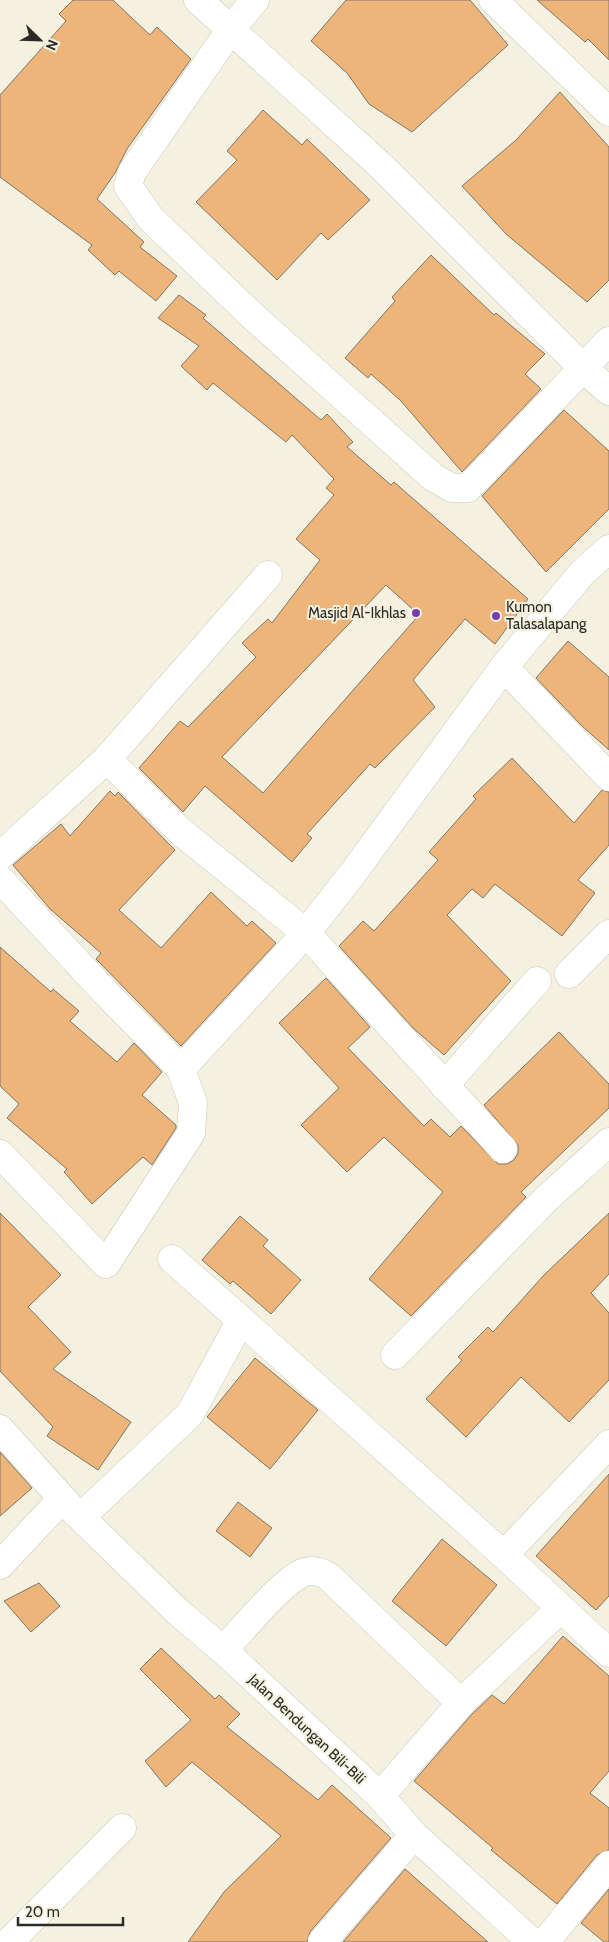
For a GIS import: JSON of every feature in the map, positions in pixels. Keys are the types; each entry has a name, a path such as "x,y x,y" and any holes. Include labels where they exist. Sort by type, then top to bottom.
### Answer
{"street":[{"path":"198,0 380,165 609,391"},
{"path":"255,0 231,29 132,172 128,186 150,219 272,333 433,477 452,488 468,488 609,341"},
{"path":"493,0 609,112"},
{"path":"181,1068 306,933 353,873 504,667 582,573 609,549"},
{"path":"0,856 107,759 268,575"},
{"path":"504,667 609,778"},
{"path":"107,759 180,831 306,933 503,1149"},
{"path":"0,879 106,993 181,1068 193,1103 191,1133 106,1264 0,1154"},
{"path":"569,974 609,934"},
{"path":"444,1086 537,981"},
{"path":"395,1355 546,1200 609,1142"},
{"path":"172,1259 609,1652"},
{"path":"0,1565 190,1414 241,1320"},
{"name":"Jalan Bendungan Bili-Bili","path":"0,1429 72,1508 178,1612 223,1650 380,1796 414,1835 532,1942"},
{"path":"504,1556 609,1444"},
{"path":"223,1650 279,1591 294,1579 302,1573 312,1570 321,1572 328,1576 461,1703"},
{"path":"380,1796 461,1703 560,1609"},
{"path":"9,1942 122,1828"},
{"path":"322,1942 414,1835"},
{"path":"545,1942 609,1864"}],"building":[{"path":"73,0 113,0 150,35 157,27 191,59 127,149 115,173 97,199 144,242 140,247 177,276 156,301 119,271 115,275 88,250 92,245 0,177 0,95 66,21 59,14"},
{"path":"346,0 470,0 508,45 412,132 369,104 347,73 311,41"},
{"path":"537,0 609,0 609,60 588,39 585,42"},
{"path":"560,92 609,147 609,280 587,302 506,234 462,186 516,140"},
{"path":"263,110 302,145 307,139 370,200 328,240 321,233 277,280 196,202 237,160 227,151"},
{"path":"431,255 494,315 496,313 545,354 525,374 541,389 462,472 401,401 371,374 368,378 345,358 395,301 392,297"},
{"path":"179,295 206,315 203,318 321,420 327,414 353,442 347,447 391,485 394,482 528,599 495,644 465,619 413,680 435,707 375,768 370,764 307,834 312,838 292,862 205,786 183,812 139,768 180,721 188,727 256,657 242,643 268,619 272,623 320,560 296,539 334,495 326,488 334,479 292,435 286,442 213,383 207,390 181,366 199,346 158,318","holes":["386,585 419,615 263,793 222,757"]},
{"path":"564,410 609,451 609,509 546,572 482,496"},
{"path":"568,641 609,677 609,750 582,726 536,678"},
{"path":"512,758 574,823 602,790 609,792 609,845 578,880 595,893 562,936 495,884 483,898 472,889 447,915 511,981 444,1055 414,1029 339,946 363,921 374,931 438,860 429,852 476,799 473,796"},
{"path":"110,791 115,796 118,792 175,850 119,910 161,948 211,892 247,926 252,921 276,943 181,1046 96,959 101,953 50,909 13,865 61,824 70,836"},
{"path":"0,947 51,992 53,989 79,1011 70,1021 117,1062 134,1043 162,1072 142,1095 176,1125 176,1128 152,1165 143,1157 92,1204 64,1172 67,1169 7,1118 19,1104 0,1086"},
{"path":"326,978 370,1027 348,1048 424,1126 431,1119 450,1137 461,1126 498,1164 507,1164 514,1160 518,1153 518,1145 484,1105 559,1032 609,1084 609,1108 521,1192 526,1197 411,1316 369,1279 443,1192 384,1137 347,1172 301,1125 339,1088 279,1023"},
{"path":"0,1213 61,1275 28,1307 71,1352 53,1369 131,1422 98,1470 47,1436 53,1427 0,1371"},
{"path":"609,1213 609,1274 591,1293 609,1313 609,1380 569,1422 521,1377 466,1437 426,1399 462,1360 458,1357 488,1327 493,1332 544,1275"},
{"path":"240,1216 268,1240 263,1246 301,1280 271,1314 233,1281 230,1284 202,1260"},
{"path":"255,1358 318,1410 270,1469 207,1417"},
{"path":"0,1452 32,1488 0,1516"},
{"path":"609,1474 609,1596 596,1610 536,1556"},
{"path":"238,1502 272,1528 250,1557 216,1531"},
{"path":"442,1539 497,1585 446,1646 392,1601"},
{"path":"39,1583 60,1606 31,1632 4,1601"},
{"path":"563,1636 609,1676 609,1771 590,1793 609,1808 609,1850 597,1855 557,1904 491,1850 493,1848 414,1781 472,1714 492,1695 504,1704"},
{"path":"161,1648 215,1699 219,1695 240,1714 227,1727 318,1800 332,1785 391,1838 310,1932 307,1942 188,1942 224,1892 281,1836 192,1762 166,1787 145,1761 191,1720 140,1669"},
{"path":"405,1869 488,1942 343,1942"},
{"path":"609,1889 609,1942 604,1942 581,1923"}],"place":[{"name":"Masjid Al-Ikhlas","path":"416,613"},
{"name":"Kumon Talasalapang","path":"496,616"}]}
